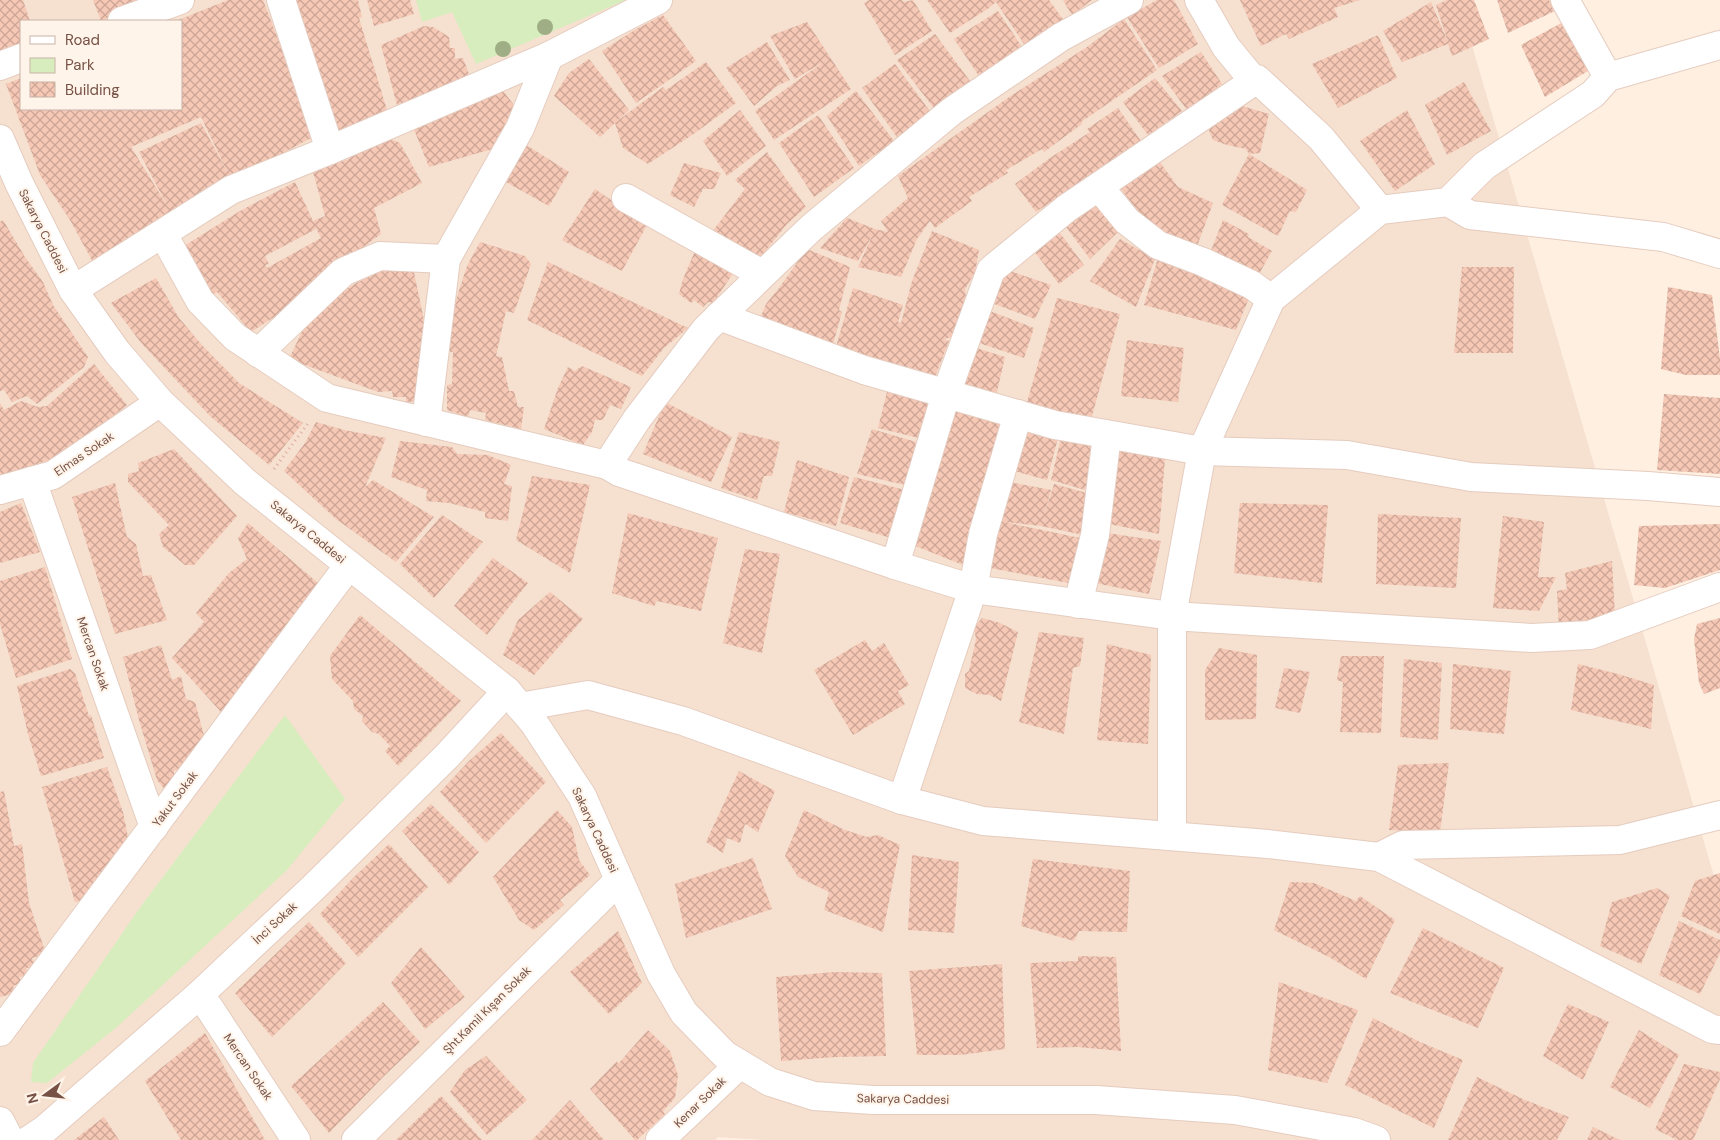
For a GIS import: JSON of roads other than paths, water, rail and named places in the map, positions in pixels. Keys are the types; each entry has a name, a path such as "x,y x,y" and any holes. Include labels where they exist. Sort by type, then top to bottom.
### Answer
{"street":[{"path":"125,20 180,0"},
{"path":"280,0 330,150"},
{"path":"73,290 231,190 330,150 549,56 657,0"},
{"path":"607,465 636,419 706,329 811,228 952,111 1061,37 1129,0"},
{"path":"1199,0 1226,47 1254,81"},
{"path":"1565,0 1608,77"},
{"path":"1448,202 1484,166 1593,94 1608,77 1720,45"},
{"path":"426,422 446,259 520,128 549,56"},
{"path":"0,66 20,58"},
{"path":"895,565 946,394 991,270 1067,208 1258,79 1321,138 1380,210"},
{"name":"Sakarya Caddesi","path":"0,139 9,186 73,290 117,352 160,402 257,492 514,699 534,723 582,796 661,974 684,1013 725,1055 770,1082 814,1096 873,1100 1096,1100 1235,1110 1354,1132 1376,1140"},
{"path":"1099,186 1128,221 1158,245 1203,262 1252,285 1271,298"},
{"path":"626,198 762,274"},
{"path":"1172,836 1172,616 1202,451 1271,298 1380,210 1448,202 1470,215 1663,237 1720,254"},
{"path":"163,234 200,301 235,337 327,398 607,465 619,472 895,565 973,589 1172,616 1532,638 1590,635 1720,587"},
{"path":"258,353 343,272 380,256 446,259"},
{"path":"719,316 864,370 1055,426 1202,451 1347,455 1471,477 1648,486 1720,492"},
{"name":"Elmas Sokak","path":"0,490 53,475 160,402"},
{"path":"902,800 973,589 983,534 1018,414"},
{"path":"1078,604 1095,535 1108,435"},
{"name":"Mercan Sokak","path":"32,481 154,827"},
{"name":"Yakut Sokak","path":"0,1032 349,566"},
{"path":"514,699 588,695 683,721 902,800 983,822 1268,844 1379,857 1712,1029 1720,1030"},
{"name":"İnci Sokak","path":"29,1140 44,1130 199,996 312,889 447,756 514,699"},
{"path":"1379,857 1403,844 1620,840 1720,815"},
{"name":"Şht.Kamil Kışan Sokak","path":"356,1140 618,880"},
{"name":"Mercan Sokak","path":"199,996 208,1006 296,1140"},
{"name":"Kenar Sokak","path":"660,1140 740,1064"},
{"path":"0,1121 10,1140"}]}
